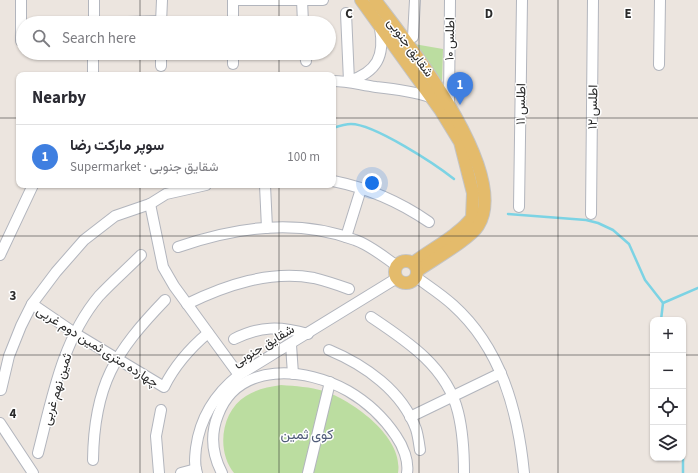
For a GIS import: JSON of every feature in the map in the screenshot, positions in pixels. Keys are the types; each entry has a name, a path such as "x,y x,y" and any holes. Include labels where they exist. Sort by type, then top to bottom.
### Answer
{"main road":[{"name":"شقایق جنوبی","path":"361,0 460,142 473,193 474,213 472,218 463,229 415,270"},
{"name":"شقایق جنوبی","path":"375,0 448,103 468,139 479,170 485,208 478,228 457,245 415,270"},
{"path":"404,261 415,270 407,283 402,282 397,278 395,272 397,266 404,261"}],"street":[{"path":"21,0 21,16"},
{"path":"94,0 94,16"},
{"path":"161,16 162,0"},
{"path":"233,16 233,0 323,0"},
{"path":"302,0 303,16"},
{"path":"414,38 415,0"},
{"name":"اطلس ۱۰","path":"448,103 450,0"},
{"name":"اطلس ۱۱","path":"519,207 522,0"},
{"name":"اطلس ۱۲","path":"591,214 593,0"},
{"path":"659,65 660,0"},
{"path":"346,13 349,81"},
{"path":"349,81 361,77 370,70 378,60 382,50 380,28"},
{"path":"93,60 93,72"},
{"path":"161,60 161,66"},
{"path":"336,81 349,81 376,87 414,92 430,97"},
{"path":"336,182 396,202 429,222"},
{"path":"0,255 32,188"},
{"path":"1,390 9,356 32,304 56,272 84,240 115,216 150,204 166,194 193,188"},
{"path":"265,188 267,228"},
{"path":"346,237 361,189"},
{"path":"150,204 163,267 187,304 239,375"},
{"path":"178,247 208,238 244,230 306,227 357,240 397,266"},
{"name":"ثمین نهم غربی","path":"38,453 57,379 76,334 86,315 99,297 141,255"},
{"path":"415,270 467,318 491,351 512,402 521,440 524,473"},
{"path":"187,304 220,288 252,280 288,276 314,278 350,289"},
{"name":"شقایق جنوبی","path":"196,471 195,459 197,442 209,408 218,394 239,375 291,345 397,278"},
{"path":"93,460 93,440 100,394 117,360 131,338 166,300"},
{"name":"چهارده متری ثمین دوم غربی","path":"32,304 117,360 164,387 171,372 183,357 208,333"},
{"path":"371,317 403,338 427,359 446,381 458,411 463,437 464,473"},
{"path":"234,339 256,330 272,328 290,328 308,334"},
{"path":"291,345 293,374"},
{"path":"329,350 344,356 378,378 402,402 416,430 420,450"},
{"path":"222,473 214,452 213,436 215,420 224,402 237,387 246,381 271,372 293,374 330,382 348,390 364,401 391,428 403,447 407,473"},
{"path":"410,417 501,373"},
{"path":"308,473 330,382"},
{"path":"159,473 156,436 161,410"},
{"path":"0,422 33,473"},
{"path":"181,473 196,471"}],"green space":[{"path":"414,44 443,49 442,84"},
{"path":"281,385 324,391 349,403 362,412 385,434 393,446 398,460 398,473 234,473 228,464 223,443 226,421 231,411 246,396 263,389"}],"waterway":[{"path":"336,127 351,124 374,130 419,155 454,179"},
{"path":"508,214 586,220 598,223 613,230 629,244 645,280 663,303"},
{"path":"661,317 663,303 698,288"},
{"path":"683,461 683,473"}],"place":[{"name":"سوپر مارکت رضا","path":"460,105"}],"district":[{"name":"کوی ثمین","path":"307,434"}]}
